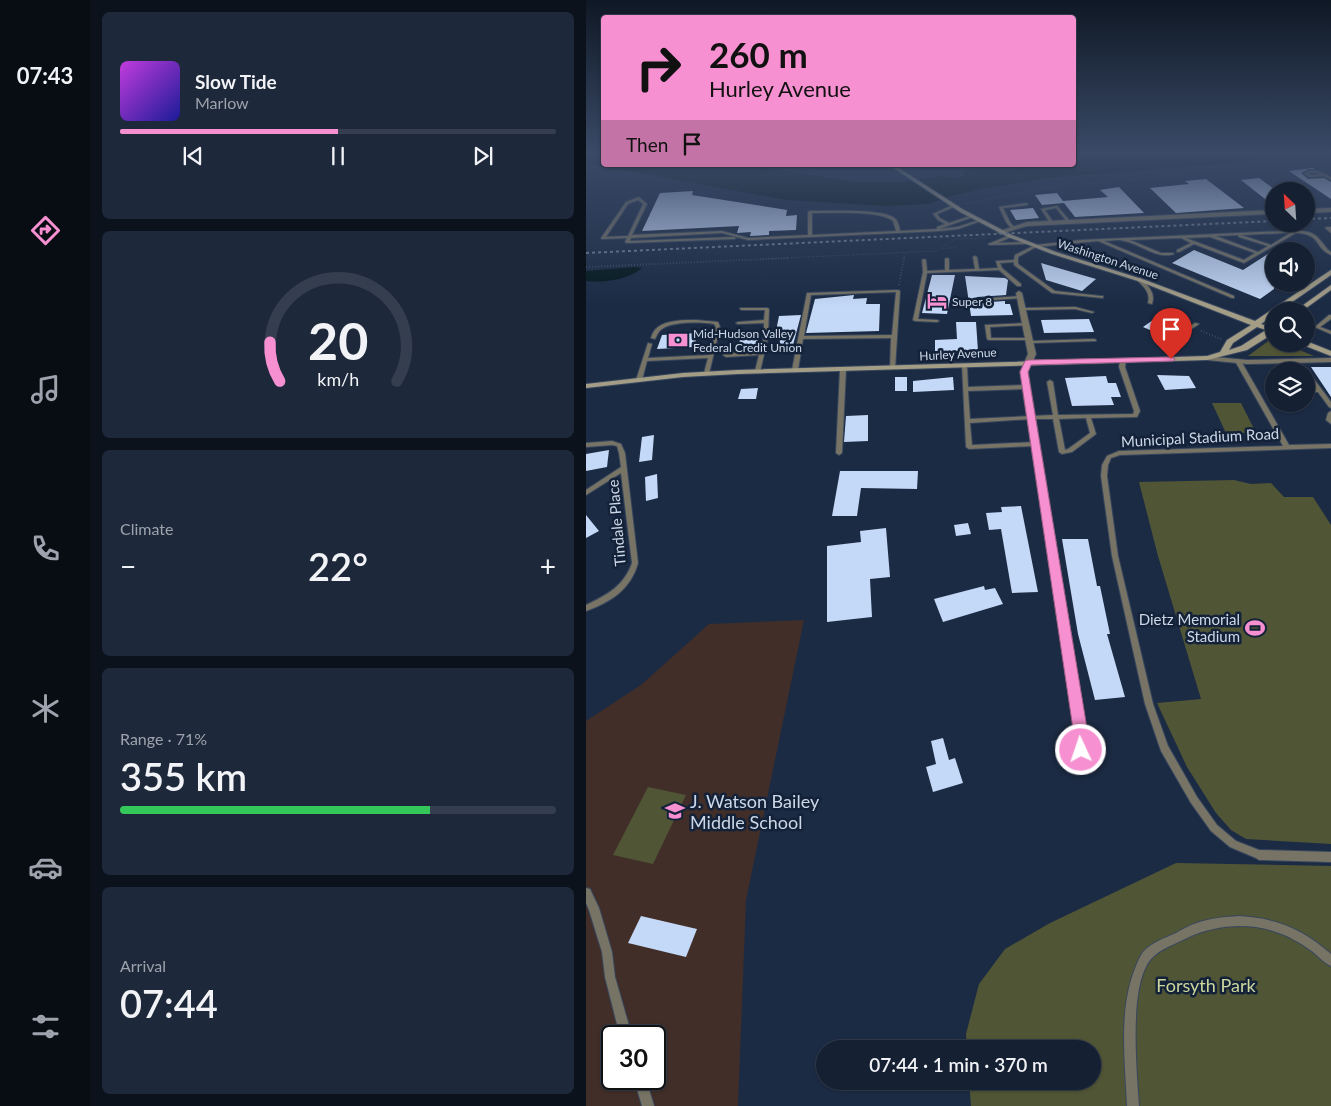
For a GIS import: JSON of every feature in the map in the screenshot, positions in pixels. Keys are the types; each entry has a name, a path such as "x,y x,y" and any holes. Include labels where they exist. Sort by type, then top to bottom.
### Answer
{"street":[{"name":"Washington Avenue","path":"952,205 1000,232 1026,243 1139,279 1265,327"},
{"path":"1315,211 1331,210"},
{"path":"1000,232 1012,226 1051,222 1265,212"},
{"path":"1288,302 1331,272"},
{"path":"1310,302 1331,287"},
{"path":"1019,292 1032,354 1024,372 1026,387 1079,722 1081,750"},
{"path":"1222,354 1230,342 1265,318"},
{"path":"1207,358 1244,348 1265,334"},
{"path":"1315,347 1331,354"},
{"name":"Hurley Avenue","path":"586,386 706,373 758,371 1207,358 1238,361 1331,360"}],"lane":[{"path":"627,204 603,238 722,232 749,237"},
{"path":"645,204 627,242 930,230 957,228 979,221"},
{"path":"1012,226 1008,222 1001,206 1026,204"},
{"path":"948,224 939,219 935,214 952,205"},
{"path":"1051,222 1043,209 1057,207 1068,222"},
{"path":"810,236 810,212 879,214 892,218 896,223 898,231"},
{"path":"930,230 971,217"},
{"path":"1278,242 1296,232"},
{"path":"1015,261 1016,256 1035,246 1097,240 1296,232 1313,235 1326,252 1331,254"},
{"path":"769,234 798,236"},
{"path":"1235,234 1265,244"},
{"path":"1208,235 1258,253"},
{"path":"1010,236 990,244 1026,243"},
{"path":"1180,236 1244,262 1265,249"},
{"path":"1124,239 1160,254 1172,254"},
{"path":"1097,240 1232,296"},
{"path":"1178,251 1195,242"},
{"path":"975,257 977,270"},
{"path":"947,259 947,271"},
{"path":"924,260 925,272 915,320 937,321"},
{"path":"977,300 1019,292 1000,269 998,262 1015,261"},
{"path":"1015,261 1016,264 1054,292 1101,296"},
{"path":"925,272 1000,269"},
{"path":"1139,279 1152,294 1153,298 1150,303"},
{"path":"795,370 809,294 898,291 894,336 894,368"},
{"path":"1023,309 1076,308 1092,312"},
{"path":"742,310 766,309 767,321 758,371"},
{"path":"1331,316 1317,327 1331,333"},
{"path":"738,323 767,321"},
{"path":"653,338 659,328 675,323 716,323 718,326 706,373"},
{"path":"1027,324 987,326 989,340 1094,340"},
{"path":"1185,331 1197,324"},
{"path":"801,338 894,336"},
{"path":"1166,344 1178,336"},
{"path":"639,380 650,344"},
{"path":"726,355 762,353"},
{"path":"645,360 711,356"},
{"path":"967,421 1031,417 1131,417 1137,413 1122,366 1123,360"},
{"path":"1238,361 1287,447"},
{"path":"964,366 969,447 1035,444"},
{"path":"839,453 843,369"},
{"path":"1050,382 1062,452 1070,452 1093,434 1088,417"},
{"path":"1315,383 1331,406"},
{"path":"966,389 1026,387"},
{"path":"1315,390 1320,390"},
{"path":"1331,413 1329,420 1331,422"},
{"name":"Tindale Place","path":"586,445 612,443 619,445 624,468 635,563 633,574 624,586 609,597 586,608"},
{"name":"Municipal Stadium Road","path":"1331,446 1119,453 1109,457 1105,465 1104,476 1115,556 1148,704 1164,748 1194,800 1214,828 1233,844 1259,855 1331,857"},
{"path":"586,493 624,468"},
{"path":"586,893 594,908 623,1025"},
{"path":"1133,1106 1131,1034 1133,988 1145,958 1162,944 1202,926 1246,920 1282,927 1321,951 1331,961"},
{"path":"643,1090 648,1106"}],"path":[{"path":"952,205 959,204"},
{"path":"941,250 955,239 989,239"},
{"path":"586,267 936,251 956,247"},
{"path":"898,291 905,252"}],"shaded area":[{"path":"846,204 929,204 928,204 885,206"},
{"path":"642,268 623,278 600,282 586,281 586,271"},
{"name":"J. Watson Bailey Middle School","path":"804,620 746,900 738,1106 586,1106 586,721 641,685 709,624"}],"green space":[{"path":"1265,343 1265,352 1304,352 1314,356 1248,356"},
{"path":"1212,403 1241,403 1256,433 1226,433"},
{"name":"Dietz Memorial Stadium","path":"1234,480 1251,484 1271,483 1284,497 1313,497 1331,525 1331,844 1246,839 1231,830 1216,813 1187,767 1157,703 1201,699 1158,556 1139,482"},
{"path":"648,787 686,795 653,864 613,855"},
{"name":"Forsyth Park","path":"1176,863 1331,866 1331,1106 971,1106 970,1090 1101,1090 1101,1040 966,1040 966,1034 979,984 1005,949 1050,923"}],"building":[{"path":"655,204 747,204 787,210 786,216 797,215 796,230 769,231 769,235 750,236 751,232 737,233 739,226 642,231"},
{"path":"1064,204 1135,204 1144,213 1075,217"},
{"path":"1166,204 1238,204 1244,208 1176,213"},
{"path":"1033,208 1039,218 1016,220 1010,210"},
{"path":"1194,250 1243,270 1265,256 1265,292 1270,292 1260,299 1172,263"},
{"path":"1041,263 1096,279 1082,291 1046,280"},
{"path":"932,275 955,275 947,314 922,313"},
{"path":"965,276 1005,278 1008,280 1006,295 977,297 973,301 977,303 1005,301 1005,304 1010,304 1013,315 971,316"},
{"path":"854,295 853,299 867,298 866,304 880,304 879,331 806,333 815,299"},
{"path":"801,315 793,345 779,345 782,331 776,331 779,316"},
{"path":"1156,318 1177,327 1164,336 1143,327"},
{"path":"1089,319 1094,332 1044,333 1041,320"},
{"path":"956,322 976,322 978,351 935,351 935,340 957,339"},
{"path":"760,331 757,345 738,346 742,332"},
{"name":"Mid-Hudson Valley Federal Credit Union","path":"698,333 694,347 657,349 662,335"},
{"path":"1315,367 1331,367 1331,397 1315,373"},
{"path":"1157,375 1189,376 1196,388 1165,390"},
{"path":"1106,376 1108,383 1116,383 1121,397 1111,397 1114,405 1072,406 1065,378"},
{"path":"895,377 907,377 907,391 895,391"},
{"path":"953,377 954,390 913,392 913,381"},
{"path":"758,388 756,399 738,399 741,389"},
{"path":"868,415 868,441 844,442 846,416"},
{"path":"654,435 652,460 639,462 642,437"},
{"path":"609,450 607,467 586,471 586,454"},
{"path":"840,471 918,471 917,489 861,488 857,516 832,516"},
{"path":"657,474 658,498 646,501 645,477"},
{"path":"1021,506 1038,592 1012,593 1001,529 989,530 986,513 1002,512 1001,507"},
{"path":"586,515 599,531 586,538"},
{"path":"968,523 971,534 956,536 954,525"},
{"path":"886,528 890,577 870,579 872,617 827,622 827,546 861,542 860,531"},
{"path":"1062,539 1088,539 1097,586 1100,586 1110,634 1107,634 1125,697 1095,700 1078,634"},
{"path":"984,586 985,590 995,588 1003,604 943,622 934,599"},
{"path":"943,738 949,760 955,758 963,783 933,792 926,767 936,764 931,741"},
{"path":"641,916 697,929 686,957 628,943"}],"railway":[{"path":"1315,219 1331,218"},
{"path":"586,253 1265,221"}],"place":[{"name":"Super 8","path":"937,301"},
{"name":"Mid-Hudson Valley Federal Credit Union","path":"678,340"},
{"name":"Dietz Memorial Stadium","path":"1255,628"},
{"name":"J. Watson Bailey Middle School","path":"675,811"}],"route":[{"path":"1081,750 1079,722 1024,372 1028,363 1171,359"}]}
